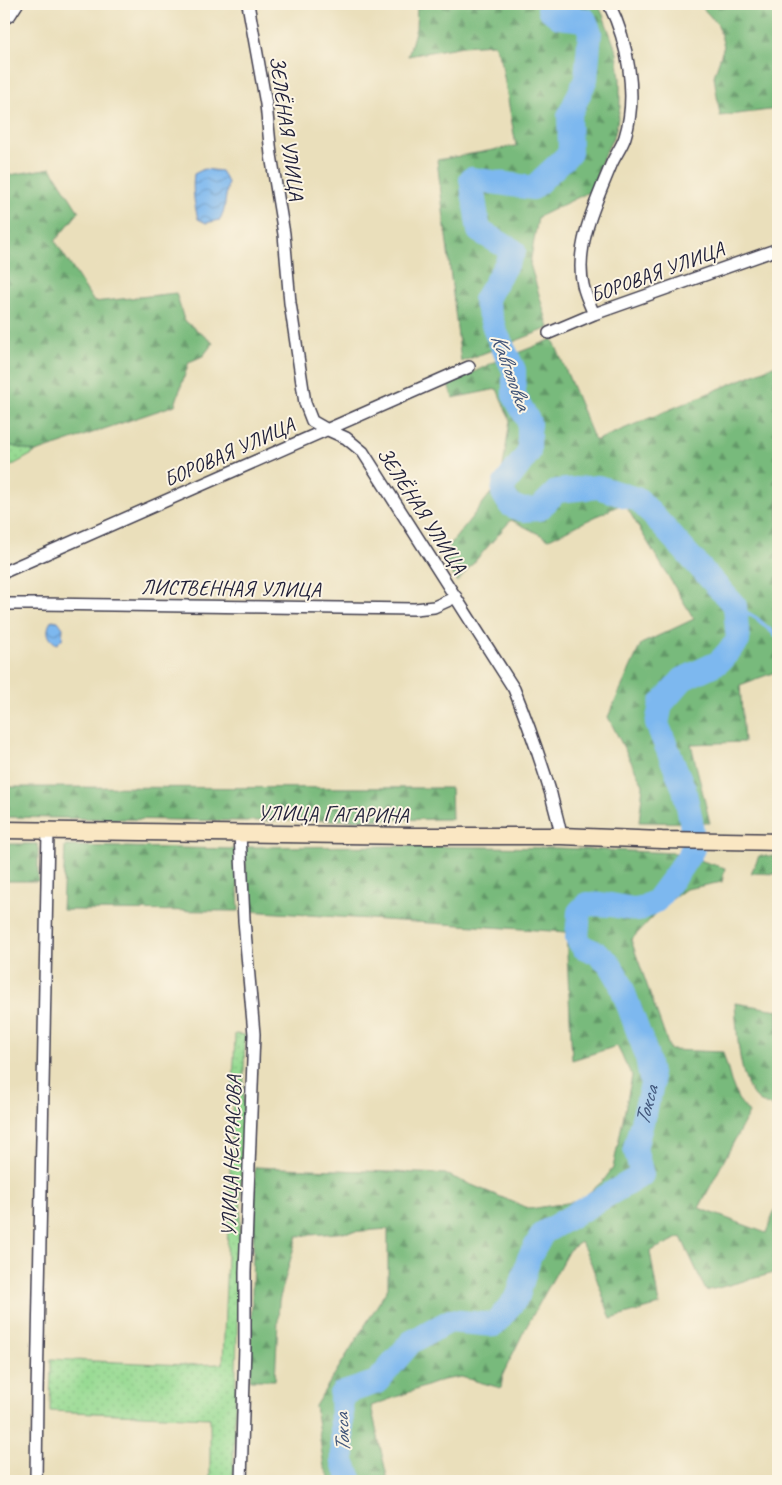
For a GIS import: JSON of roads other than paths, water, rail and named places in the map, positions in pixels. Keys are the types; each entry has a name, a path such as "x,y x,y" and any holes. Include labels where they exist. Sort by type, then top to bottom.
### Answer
{"main road":[{"name":"УЛИЦА ГАГАРИНА","path":"4,830 412,836 560,836 778,842"}],"street":[{"path":"4,19 10,16 17,4"},
{"name":"ЗЕЛЁНАЯ УЛИЦА","path":"248,4 266,104 271,155 284,234 290,303 305,403 312,421 346,438 363,452 514,689 545,775 560,836"},
{"path":"594,314 583,286 581,261 586,230 612,162 625,138 630,108 630,78 627,51 609,4"},
{"name":"БОРОВАЯ УЛИЦА","path":"549,333 594,314 778,249"},
{"name":"БОРОВАЯ УЛИЦА","path":"4,572 469,367"},
{"name":"ЛИСТВЕННАЯ УЛИЦА","path":"4,604 415,609 434,607 456,597"},
{"path":"36,1481 48,831"},
{"name":"УЛИЦА НЕКРАСОВА","path":"240,833 244,920 254,1034 241,1481"}],"water":[{"path":"204,169 221,171 228,182 224,210 220,220 206,223 198,219 193,191 194,174"},
{"path":"52,620 58,621 63,628 62,639 57,644 48,634 48,627"}],"waterway":[{"name":"Токса","path":"351,1481 343,1462 341,1394 377,1382 411,1342 450,1321 494,1325 518,1296 529,1258 543,1233 642,1175 635,1148 652,1085 646,1053 619,980 609,963 597,953 583,947 577,938 579,912 587,904 611,905 638,910 656,901 693,849 691,820 684,789 657,724 661,704 683,679 719,662 738,641 735,606 639,500 598,487 557,491 539,509 523,510 510,505 503,493 504,485 529,452 529,422 514,395 514,370 496,333 485,300 514,251 479,231 471,179 533,188 570,153 569,116 586,79 590,32 585,20 559,17 549,9 549,4"},
{"path":"735,606 756,618 778,637"}],"water label":[{"name":"Кавголовка","path":"511,372"}]}
